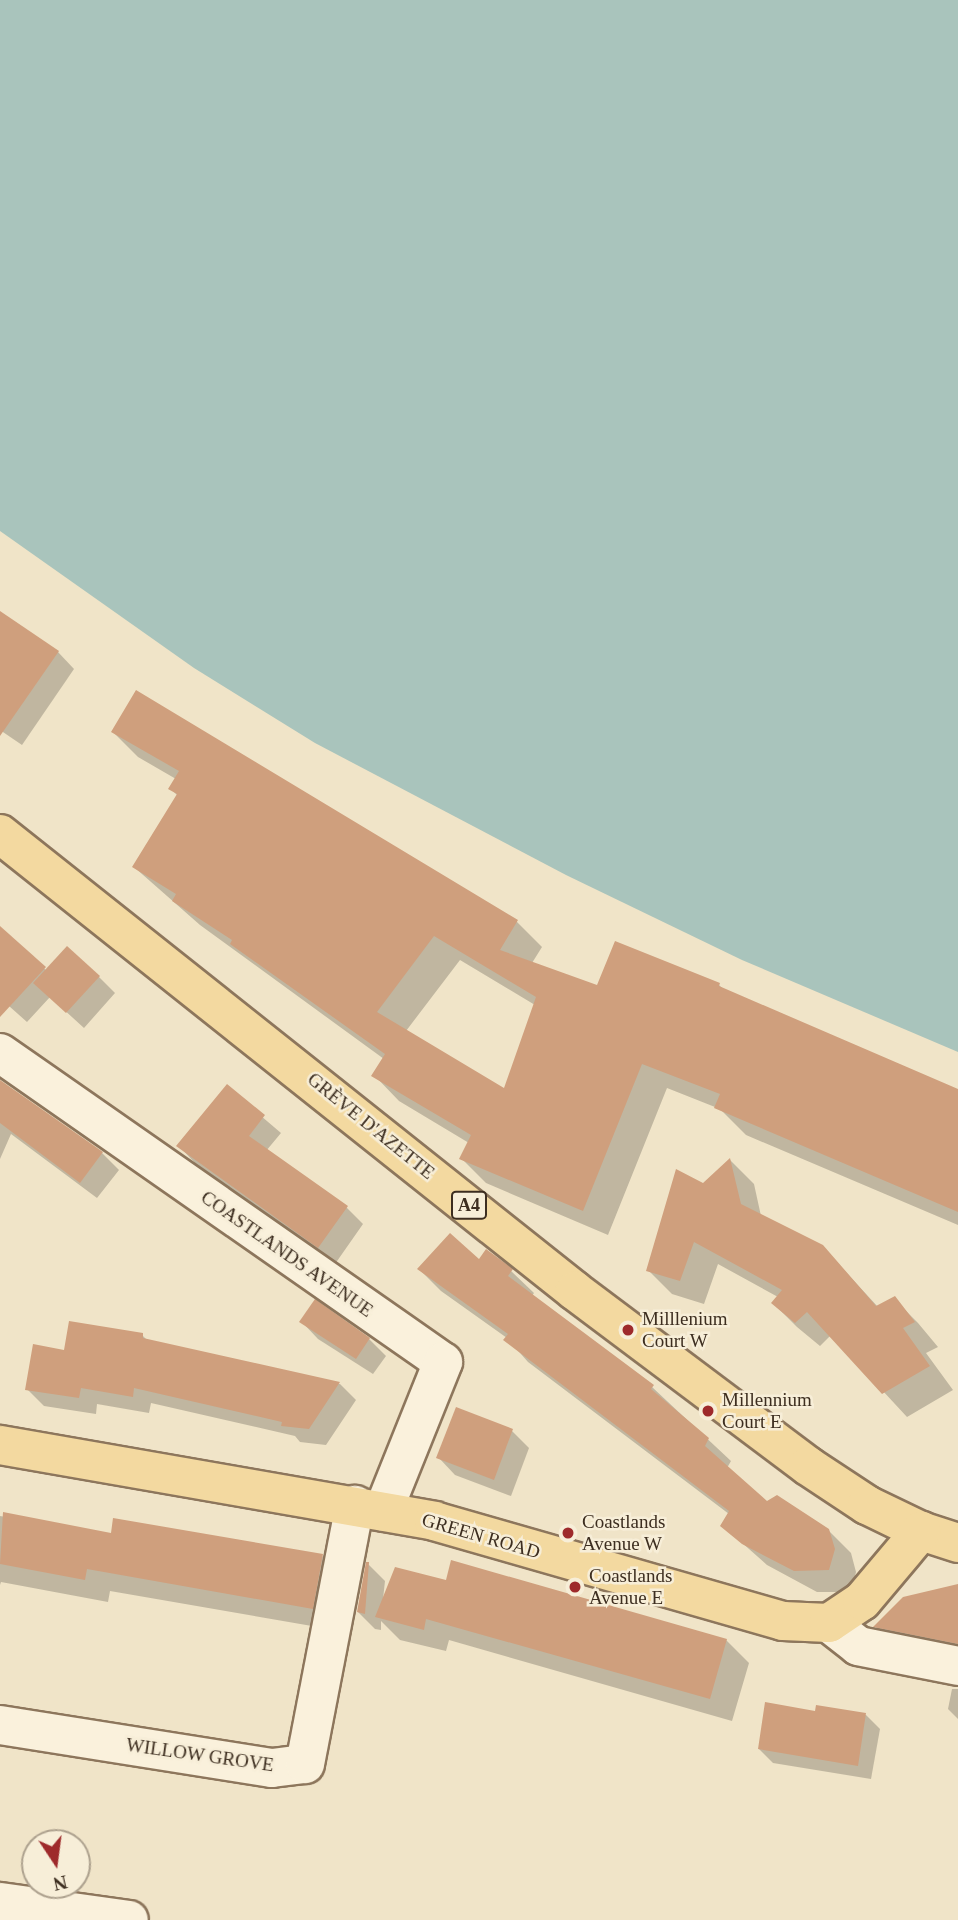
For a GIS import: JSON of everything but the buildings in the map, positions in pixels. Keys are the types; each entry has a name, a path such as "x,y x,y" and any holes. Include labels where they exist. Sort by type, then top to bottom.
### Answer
{"main road":[{"name":"GRÈVE D'AZETTE","path":"0,834 586,1299 808,1466 867,1505 921,1531 958,1544"},
{"name":"GREEN ROAD","path":"0,1445 434,1521 783,1621 829,1623"},
{"path":"829,1623 862,1601 921,1531"}],"street":[{"name":"COASTLANDS AVENUE","path":"0,1053 443,1363 369,1508"},
{"name":"WILLOW GROVE","path":"0,1725 272,1768 305,1764 369,1508"},
{"path":"829,1623 858,1646 958,1666"},
{"path":"0,1902 129,1920"}],"water":[{"path":"0,0 958,0 958,1052 742,960 566,875 315,743 194,668 0,531"}],"place":[{"name":"Milllenium Court W","path":"628,1330"},
{"name":"Millennium Court E","path":"708,1411"},
{"name":"Coastlands Avenue W","path":"568,1533"},
{"name":"Coastlands Avenue E","path":"575,1587"}]}
